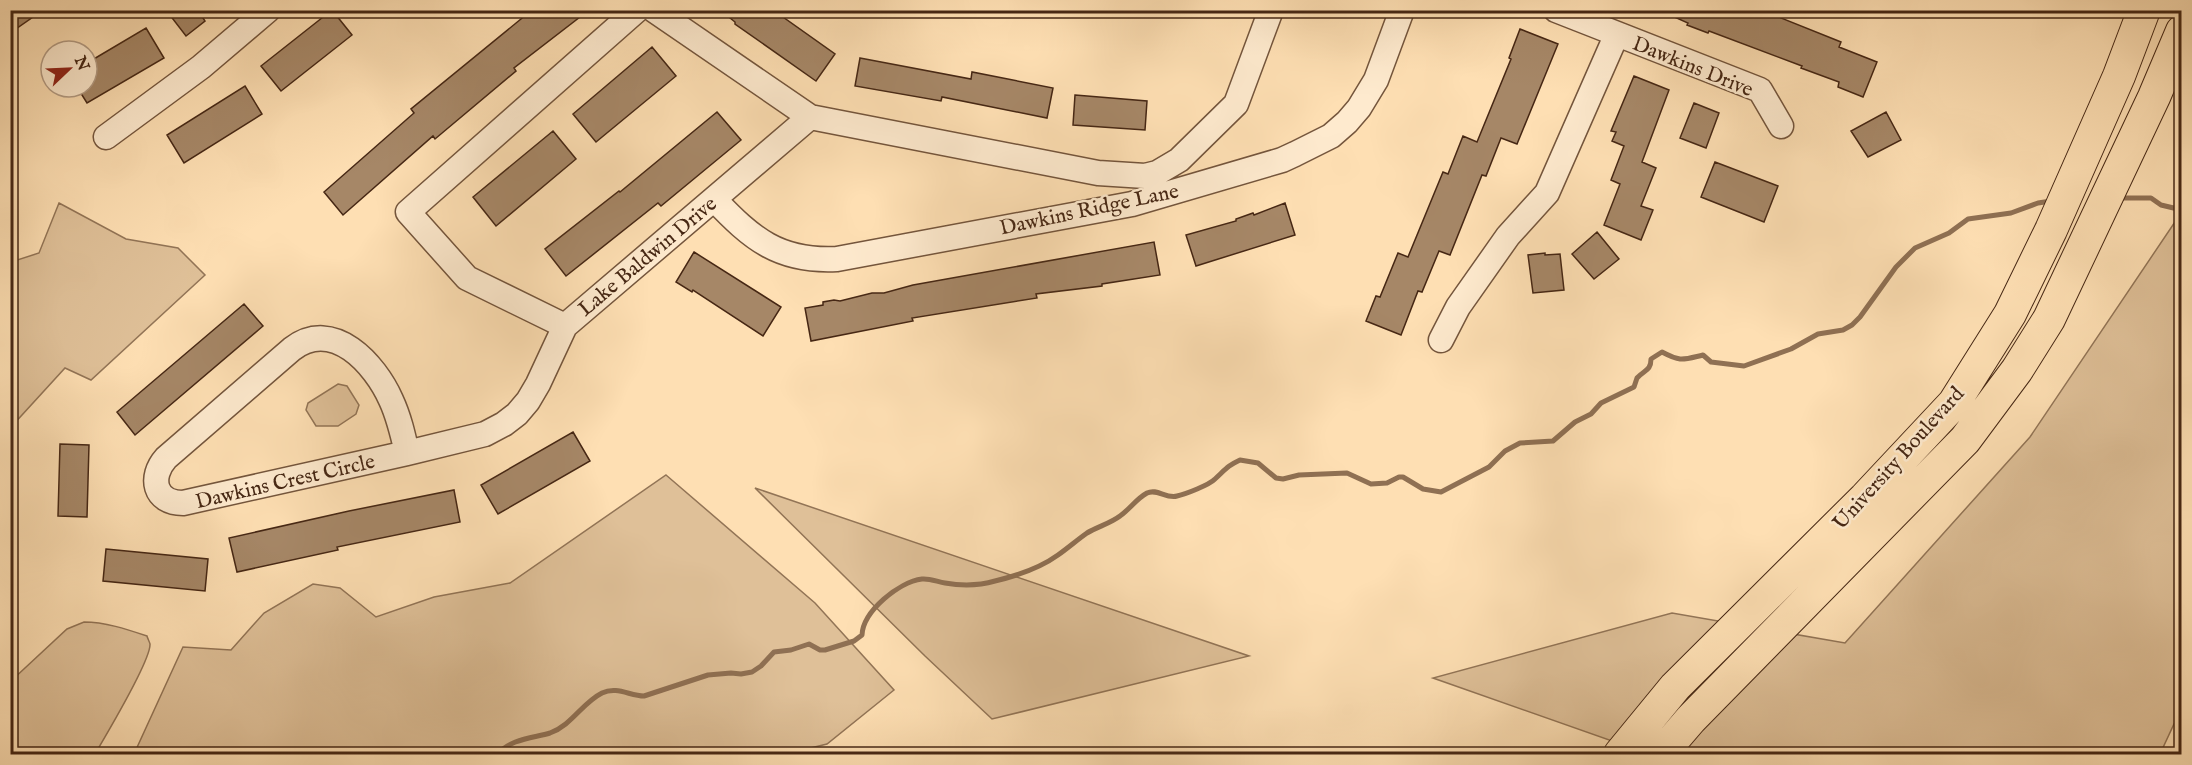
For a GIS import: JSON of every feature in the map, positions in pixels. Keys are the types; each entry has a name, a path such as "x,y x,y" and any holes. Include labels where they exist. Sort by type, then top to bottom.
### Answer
{"main road":[{"name":"University Boulevard","path":"1620,754 1675,687 1865,498 1954,403 2010,314 2051,230 2119,76 2144,10"},
{"name":"University Boulevard","path":"1661,754 1691,719 1965,440 2017,370 2049,319 2116,173 2154,97 2181,31"}],"street":[{"path":"106,137 201,67 268,10"},
{"name":"Lake Baldwin Drive","path":"636,10 408,212 467,278 565,326 810,117"},
{"path":"654,10 810,117 1098,173 1145,176 1156,173 1179,160 1236,104 1271,10"},
{"name":"Dawkins Ridge Lane","path":"714,199 740,227 755,239 788,254 821,260 837,259 1132,204 1282,160 1314,146 1330,135 1347,122 1369,93 1402,10"},
{"name":"Dawkins Drive","path":"1556,10 1616,36 1760,90 1781,126"},
{"path":"1441,340 1458,307 1508,236 1547,192 1616,36"},
{"name":"Dawkins Crest Circle","path":"407,453 398,416 390,397 369,365 344,344 325,338 314,338 300,343 166,458 156,472 155,479 158,489 166,499 183,503 407,453 485,434 518,414 538,384 565,326"}],"shaded area":[{"path":"59,203 126,239 178,248 205,275 91,380 65,368 11,427 11,269 14,261 39,253"},
{"path":"2181,213 2182,716 2174,724 2160,754 1649,754 1433,678 1672,613 1845,643 2030,437"},
{"path":"338,384 347,386 359,405 356,414 338,426 316,426 306,410 308,403"},
{"path":"666,475 815,603 894,690 827,744 786,754 134,754 183,647 231,650 264,613 313,584 340,588 376,617 434,597 510,583"},
{"path":"755,488 1249,656 992,719"},
{"path":"84,622 139,633 147,636 150,643 143,666 117,716 95,754 11,754 11,681 67,629"}],"building":[{"path":"10,10 43,10 10,33"},
{"path":"166,10 198,10 205,21 186,36"},
{"path":"332,10 352,35 281,91 261,66"},
{"path":"532,10 589,10 514,68 516,71 435,139 433,136 343,215 324,192 414,113 411,109"},
{"path":"720,10 773,10 835,54 816,81 735,24"},
{"path":"1659,10 1761,10 1841,42 1839,47 1877,62 1863,97 1838,87 1839,82 1801,68 1802,66 1687,25 1688,23"},
{"path":"146,28 164,58 99,96 99,56"},
{"path":"1520,29 1558,44 1517,144 1501,138 1486,176 1482,175 1450,255 1439,251 1422,292 1418,291 1401,335 1366,321 1376,296 1380,297 1398,253 1408,257 1443,172 1448,174 1463,136 1477,142 1511,59 1509,58"},
{"path":"652,47 676,76 596,142 573,114"},
{"path":"860,58 971,79 972,72 1053,88 1047,118 942,97 941,101 855,86"},
{"path":"1634,76 1669,90 1642,162 1656,168 1641,206 1653,210 1641,240 1604,225 1620,184 1611,180 1624,146 1612,141 1616,132 1611,131"},
{"path":"245,86 262,114 184,163 167,135"},
{"path":"1075,95 1147,101 1145,130 1073,125"},
{"path":"1694,103 1719,113 1706,148 1680,138"},
{"path":"717,112 741,140 661,206 658,203 566,276 545,249 620,192"},
{"path":"1886,112 1901,140 1868,157 1851,131"},
{"path":"553,131 576,159 496,226 473,197"},
{"path":"1715,162 1778,186 1764,222 1701,197"},
{"path":"1285,203 1295,235 1196,266 1186,235 1236,221 1236,219"},
{"path":"1597,232 1619,259 1594,279 1572,254"},
{"path":"1154,242 1160,275 1102,284 1102,286 1036,294 1037,298 912,318 913,321 811,341 805,308 823,305 823,302 840,301 913,285"},
{"path":"694,252 781,307 763,336 693,290 692,292 676,282"},
{"path":"1545,253 1545,255 1560,254 1564,290 1533,293 1528,255"},
{"path":"244,304 263,326 135,435 117,412"},
{"path":"573,432 590,461 498,514 481,485"},
{"path":"60,444 89,445 87,517 58,516"},
{"path":"454,490 460,522 337,547 338,550 237,572 229,538"},
{"path":"106,549 208,559 205,591 103,581"}],"waterway":[{"path":"2117,198 2151,198 2161,205 2182,210"},
{"path":"498,754 515,742 550,733 565,725 595,697 608,691 644,696 708,675 752,672 774,652 791,650 809,644 825,650 854,641 862,635 864,626 875,608 893,592 913,581 925,579 951,584 976,585 1028,571 1051,560 1087,533 1124,513 1147,493 1154,492 1173,497 1186,493 1212,481 1229,466 1240,460 1258,463 1276,478 1347,473 1371,484 1387,483 1403,477 1423,489 1441,492 1489,467 1505,451 1520,443 1553,441 1575,422 1591,414 1601,403 1634,387 1637,378 1650,366 1651,359 1662,352 1682,359 1703,355 1711,362 1744,366 1791,349 1818,334 1843,330 1860,317 1896,267 1915,248 1949,233 1968,219 2011,213 2038,203 2051,201"}]}
